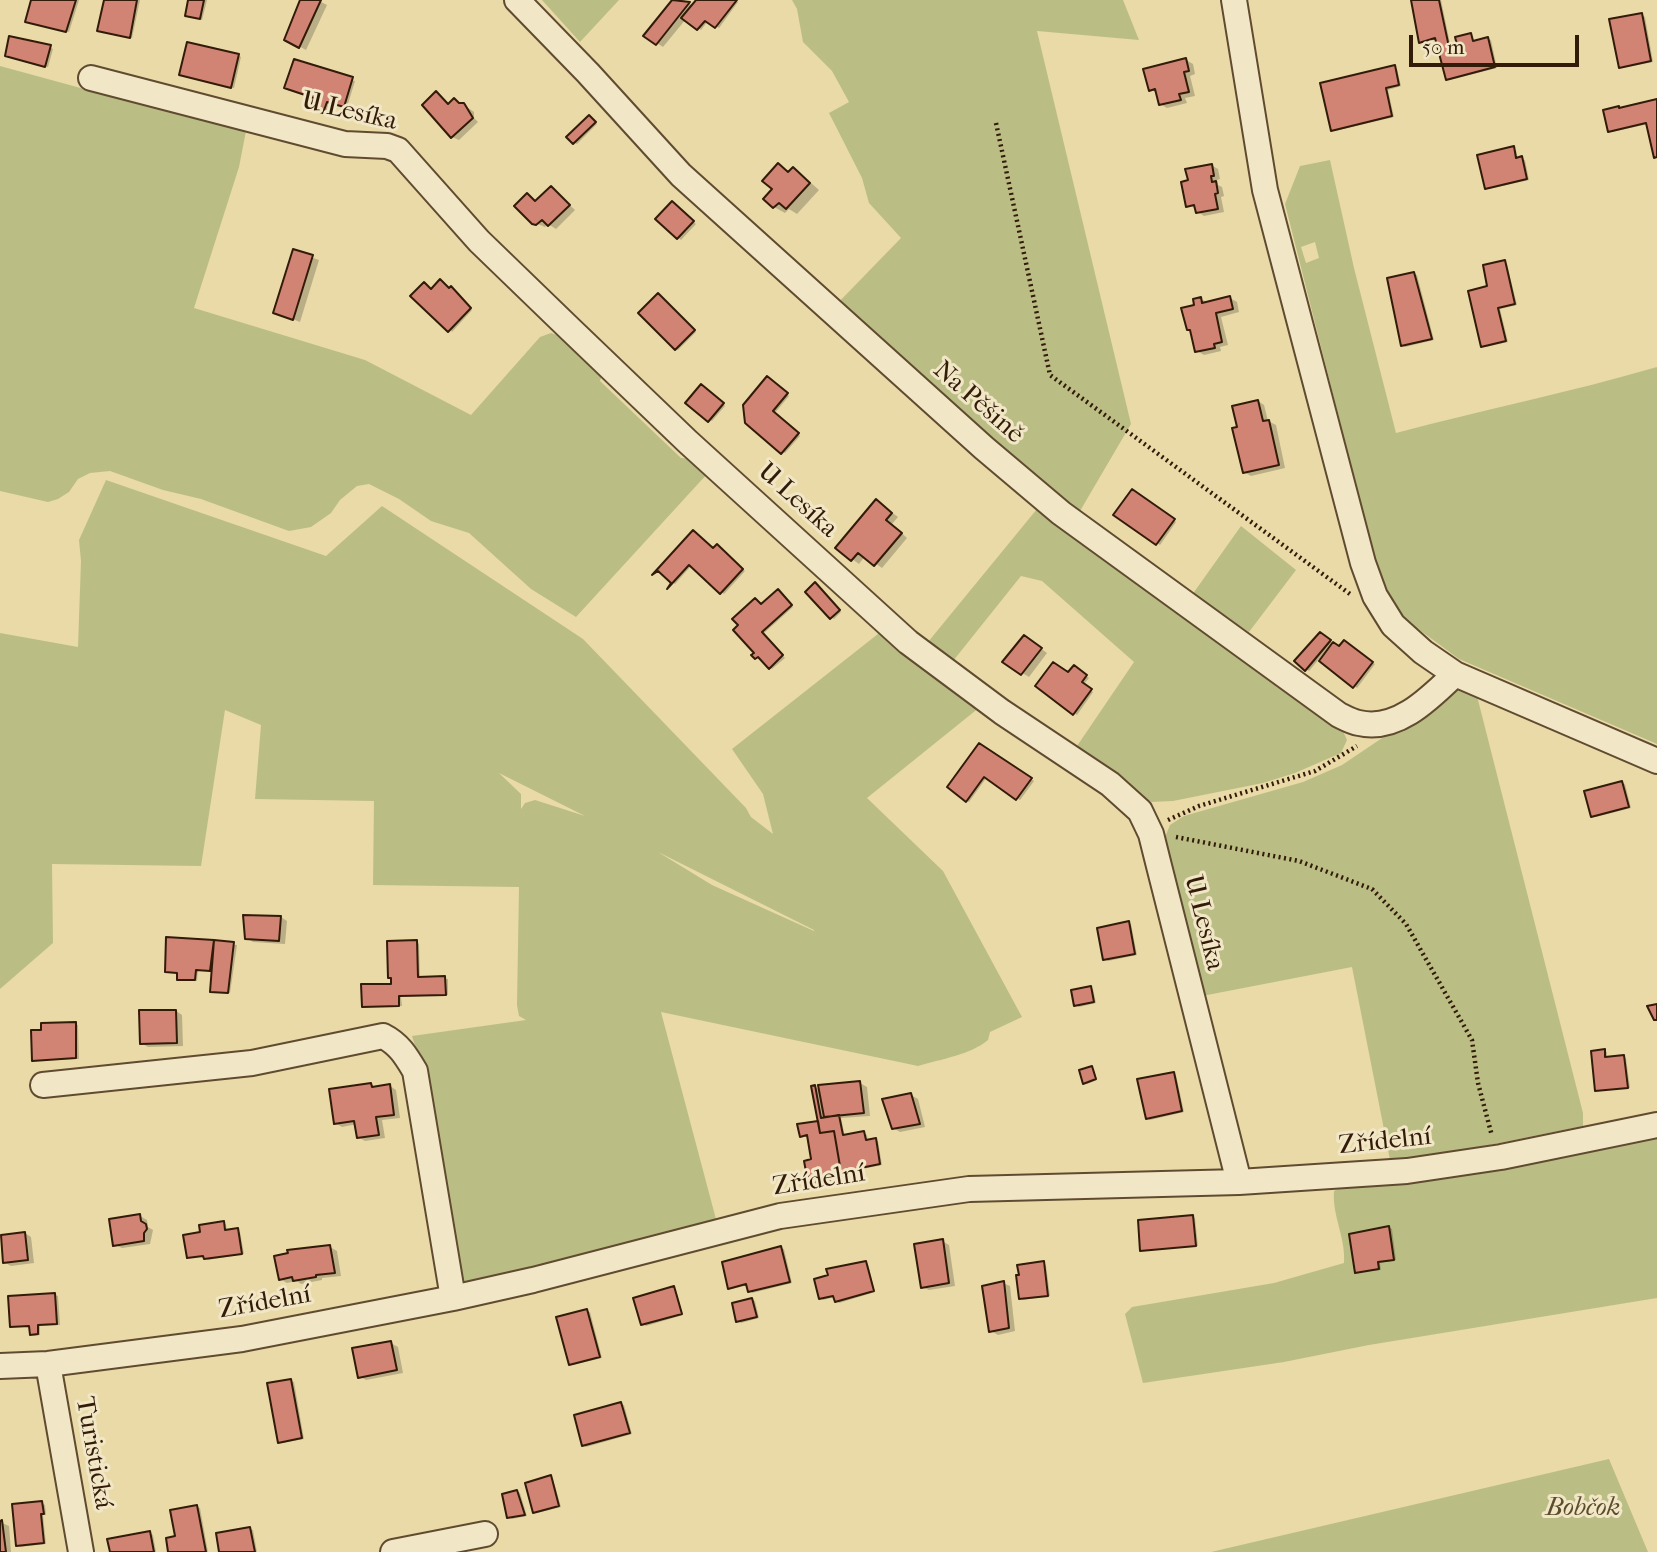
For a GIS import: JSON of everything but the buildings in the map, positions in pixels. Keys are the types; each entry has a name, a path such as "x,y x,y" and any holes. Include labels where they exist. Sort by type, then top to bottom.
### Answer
{"street":[{"name":"Na Pěšině","path":"517,0 681,175 984,448 1061,513 1339,715 1360,724 1382,724"},
{"path":"1234,0 1265,190 1363,563 1375,596 1393,625 1423,652 1455,674 1657,761"},
{"name":"U Lesíka","path":"91,78 345,144 387,146 398,150 489,251 688,442 908,642 1002,712 1110,784 1140,811 1149,831 1239,1182"},
{"path":"1382,724 1399,719 1436,692 1455,674"},
{"path":"43,1085 252,1063 383,1035 395,1042 405,1053 415,1071 453,1298"},
{"name":"Zřídelní","path":"0,1366 48,1364 242,1339 453,1298 780,1216 969,1189 1239,1182 1407,1171 1518,1153 1657,1125"},
{"name":"Turistická","path":"48,1364 81,1552"},
{"path":"393,1552 485,1534"}],"path":[{"path":"996,123 1050,375 1359,601"},
{"path":"1149,831 1199,806 1315,771 1352,750 1382,724"},
{"path":"1149,831 1299,860 1372,890 1406,925 1472,1040 1478,1083 1490,1135 1506,1148 1518,1153"}],"green space":[{"path":"542,0 619,0 580,42"},
{"path":"792,0 1123,0 1139,40 1037,31 1131,424 1080,511 834,307 901,238 869,203 862,178 829,113 849,102 832,71 803,42 797,9"},
{"path":"0,66 110,96 227,120 246,131 239,167 194,308 365,360 471,415 540,337 551,333 560,336 602,375 600,381 681,458 692,459 708,473 576,617 531,589 469,533 431,521 399,499 369,484 357,486 340,500 331,513 311,527 289,531 201,499 163,490 110,471 90,473 78,479 69,492 48,502 0,491"},
{"path":"1330,160 1396,433 1657,367 1657,744 1459,659 1406,620 1388,597 1378,573 1285,204 1300,166","holes":["1315,242 1319,258 1306,263 1301,247"]},
{"path":"106,480 326,556 382,506 583,639 746,808 751,817 773,834 763,794 732,749 883,630 980,707 867,798 943,871 1022,1017 990,1032 988,1040 973,1049 918,1066 661,1012 717,1223 463,1287 419,1059 412,1036 526,1020 519,1016 517,1005 519,887 373,885 374,801 255,799 261,725 225,710 201,866 52,864 53,943 0,989 0,633 78,647 81,561 79,540","holes":["499,773 585,816 535,800 525,803 521,809 521,794","658,852 814,930 814,931 712,885"]},
{"path":"1037,509 1343,731 1347,740 1341,753 1295,773 1263,783 1173,801 1151,802 1075,749 1134,662 1042,581 1021,576 953,661 928,642"},
{"path":"1241,526 1296,570 1249,632 1192,595"},
{"path":"1455,689 1464,689 1477,696 1583,1113 1583,1126 1391,1165 1352,967 1202,996 1165,837 1170,825 1184,816 1303,782 1342,765"},
{"path":"1657,1135 1657,1298 1369,1345 1284,1362 1143,1383 1125,1314 1132,1307 1274,1283 1344,1263 1334,1191 1345,1185"},
{"name":"Bobčok","path":"1609,1459 1648,1552 1211,1552"}]}
